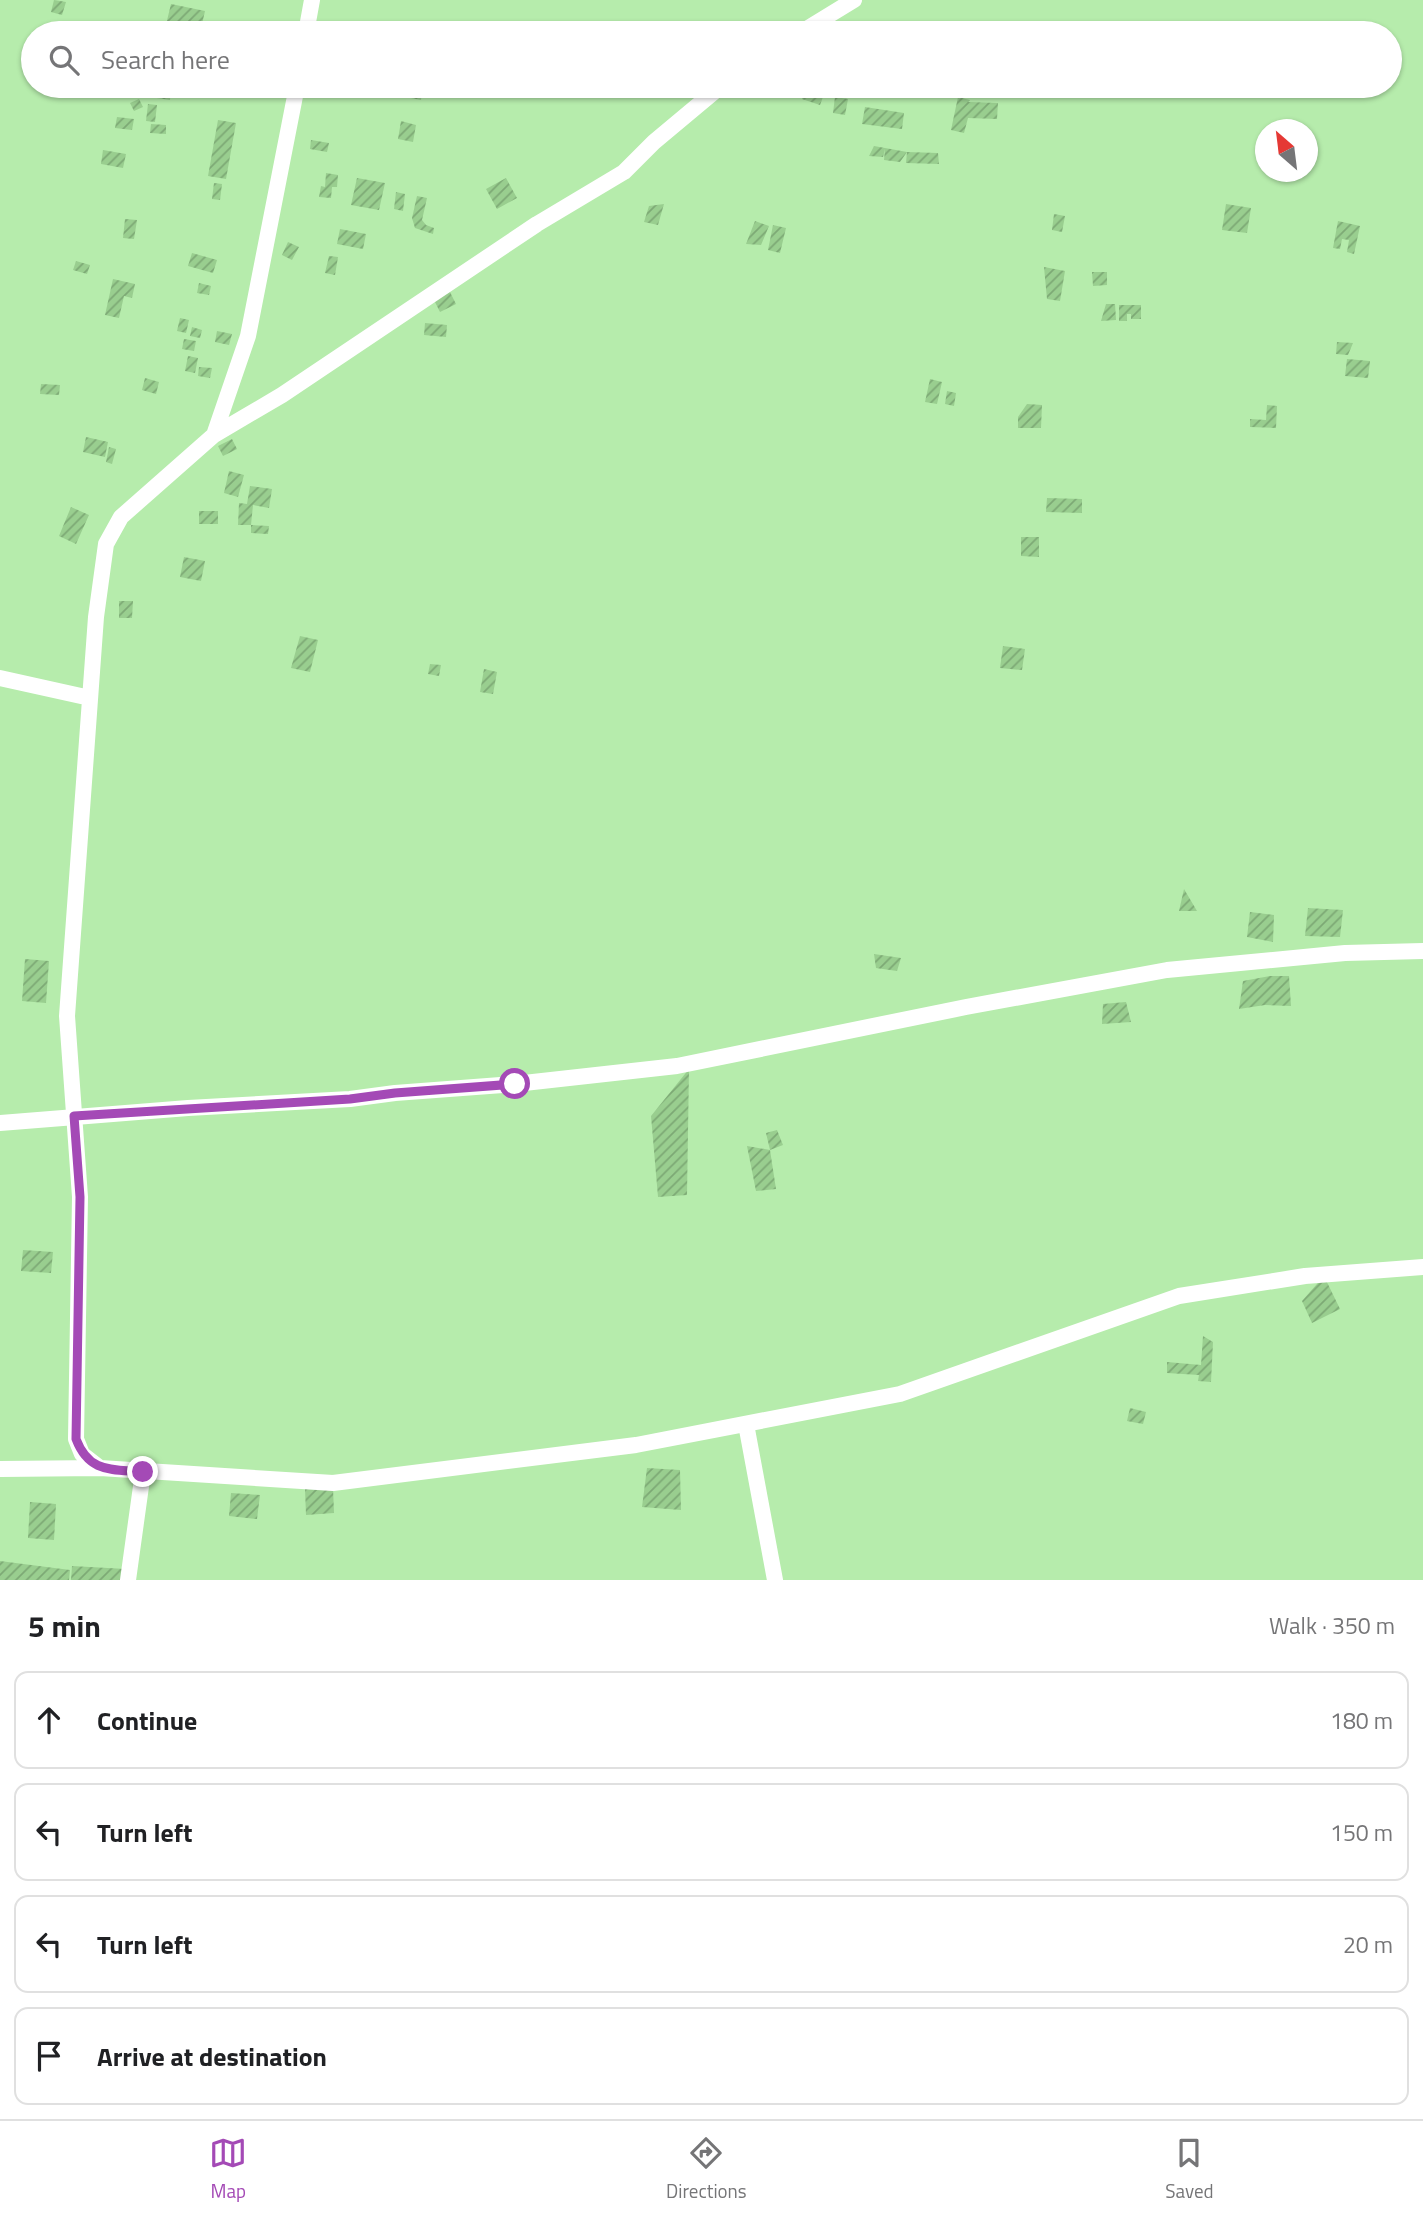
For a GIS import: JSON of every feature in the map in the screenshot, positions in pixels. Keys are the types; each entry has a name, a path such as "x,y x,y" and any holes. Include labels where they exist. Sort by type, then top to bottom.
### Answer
{"street":[{"path":"308,21 312,0"},
{"path":"820,21 854,0"},
{"path":"214,435 248,336 295,98"},
{"path":"100,1468 82,1454 76,1439 80,1197 67,1016 89,698 106,544 121,517 214,435 282,395 537,224 624,172 654,142 706,98"},
{"path":"0,678 89,698"},
{"path":"0,1123 350,1099 677,1066 965,1007 1167,970 1345,953 1423,951"},
{"path":"0,1469 100,1468 333,1483 636,1446 900,1394 1179,1296 1305,1276 1423,1267"},
{"path":"746,1424 775,1580"},
{"path":"128,1580 143,1472"}],"building":[{"path":"54,0 66,2 62,15 51,12"},
{"path":"171,4 205,11 203,21 167,21"},
{"path":"802,98 823,98 820,105"},
{"path":"835,98 848,99 845,115 833,113"},
{"path":"958,98 970,100 968,102 998,103 997,119 968,118 964,133 951,130"},
{"path":"139,99 143,107 134,111 130,103"},
{"path":"148,104 157,105 155,122 146,121"},
{"path":"865,107 904,113 902,129 862,124"},
{"path":"117,117 134,119 132,130 115,128"},
{"path":"218,120 236,123 226,179 208,176"},
{"path":"401,121 416,125 413,142 398,139"},
{"path":"151,124 166,125 166,134 150,133"},
{"path":"311,140 329,143 327,152 310,149"},
{"path":"874,146 907,152 900,162 884,160 885,149 883,157 869,156"},
{"path":"103,150 126,154 123,168 101,164"},
{"path":"907,152 938,153 939,164 906,163"},
{"path":"326,173 338,175 337,187 332,187 331,198 319,197 321,186 325,187"},
{"path":"357,178 385,183 379,210 351,205"},
{"path":"506,178 517,198 497,209 486,189"},
{"path":"214,183 222,184 220,200 212,199"},
{"path":"396,192 405,194 403,211 394,209"},
{"path":"417,196 427,198 422,220 434,228 433,234 415,228 412,218"},
{"path":"664,204 658,225 644,222 649,206"},
{"path":"1226,204 1251,208 1247,233 1222,230"},
{"path":"1054,214 1065,216 1062,232 1052,230"},
{"path":"125,219 137,220 134,239 123,238"},
{"path":"755,221 769,226 761,245 746,244"},
{"path":"1338,221 1360,226 1354,254 1347,252 1349,240 1342,239 1340,249 1333,248"},
{"path":"773,225 786,228 780,253 768,250"},
{"path":"340,229 366,234 363,249 337,244"},
{"path":"288,242 299,247 292,260 282,255"},
{"path":"192,253 217,260 213,273 188,266"},
{"path":"329,256 338,257 335,275 325,273"},
{"path":"76,261 90,265 87,274 73,270"},
{"path":"1044,267 1065,271 1060,301 1047,299"},
{"path":"1092,272 1107,272 1107,285 1093,286"},
{"path":"113,279 135,284 132,298 124,296 119,318 105,315"},
{"path":"199,283 211,286 209,295 197,293"},
{"path":"450,292 456,304 440,312 434,300"},
{"path":"1106,304 1115,304 1116,320 1101,321"},
{"path":"1119,305 1141,305 1141,319 1131,319 1131,314 1127,314 1127,321 1119,321"},
{"path":"180,318 189,320 186,333 177,331"},
{"path":"425,323 447,325 446,337 424,335"},
{"path":"192,327 202,330 200,338 190,336"},
{"path":"217,331 232,334 229,345 215,342"},
{"path":"184,339 196,341 194,351 182,349"},
{"path":"1337,342 1353,343 1348,355 1336,354"},
{"path":"188,356 198,358 195,373 185,371"},
{"path":"1347,359 1370,361 1368,378 1345,376"},
{"path":"199,367 212,368 210,378 198,376"},
{"path":"145,378 159,382 156,394 142,390"},
{"path":"930,379 942,382 937,404 925,402"},
{"path":"41,384 60,385 59,395 40,394"},
{"path":"947,391 956,393 954,406 945,404"},
{"path":"1027,404 1042,405 1041,428 1018,428 1018,417"},
{"path":"1267,405 1277,406 1276,428 1250,427 1250,419 1266,420"},
{"path":"86,437 108,442 105,457 83,452"},
{"path":"232,439 237,449 223,456 218,446"},
{"path":"109,447 116,449 112,464 106,462"},
{"path":"229,471 244,475 238,497 224,493"},
{"path":"250,486 272,489 269,508 253,505 251,525 238,525 239,503 247,504"},
{"path":"1047,498 1082,499 1082,513 1046,512"},
{"path":"71,507 89,515 76,544 59,536"},
{"path":"199,511 218,511 218,524 199,524"},
{"path":"251,525 269,526 268,534 251,533"},
{"path":"1021,537 1039,537 1039,557 1021,556"},
{"path":"184,557 205,561 201,581 180,577"},
{"path":"119,601 133,601 132,618 119,618"},
{"path":"300,636 318,640 310,672 291,668"},
{"path":"1003,646 1025,649 1022,670 1000,668"},
{"path":"430,664 441,665 439,676 428,674"},
{"path":"484,669 497,672 493,694 480,692"},
{"path":"1184,889 1197,911 1179,911"},
{"path":"1308,908 1343,910 1340,937 1305,936"},
{"path":"1250,912 1274,915 1273,942 1247,937"},
{"path":"874,954 901,958 897,971 876,968"},
{"path":"25,959 49,961 46,1003 22,1001"},
{"path":"1289,976 1291,1006 1265,1005 1239,1009 1243,981"},
{"path":"1126,1002 1131,1022 1102,1024 1103,1004"},
{"path":"689,1069 687,1195 658,1197 651,1116"},
{"path":"777,1130 783,1145 770,1150 766,1133"},
{"path":"747,1146 770,1150 776,1189 756,1191"},
{"path":"23,1250 53,1252 51,1273 21,1271"},
{"path":"1324,1276 1340,1309 1312,1323 1302,1301"},
{"path":"1203,1336 1213,1342 1211,1382 1198,1381 1199,1375 1167,1373 1167,1362 1201,1365"},
{"path":"1130,1408 1146,1412 1143,1424 1127,1421"},
{"path":"647,1468 680,1470 681,1510 642,1507"},
{"path":"333,1488 334,1513 306,1515 305,1489"},
{"path":"231,1493 260,1495 257,1519 229,1516"},
{"path":"30,1502 56,1504 54,1540 28,1538"},
{"path":"0,1561 70,1570 69,1580 0,1580"},
{"path":"72,1566 126,1569 125,1580 71,1580"}],"route":[{"path":"143,1472 100,1468 82,1454 76,1439 80,1197 74,1116 350,1099 515,1084"}]}
